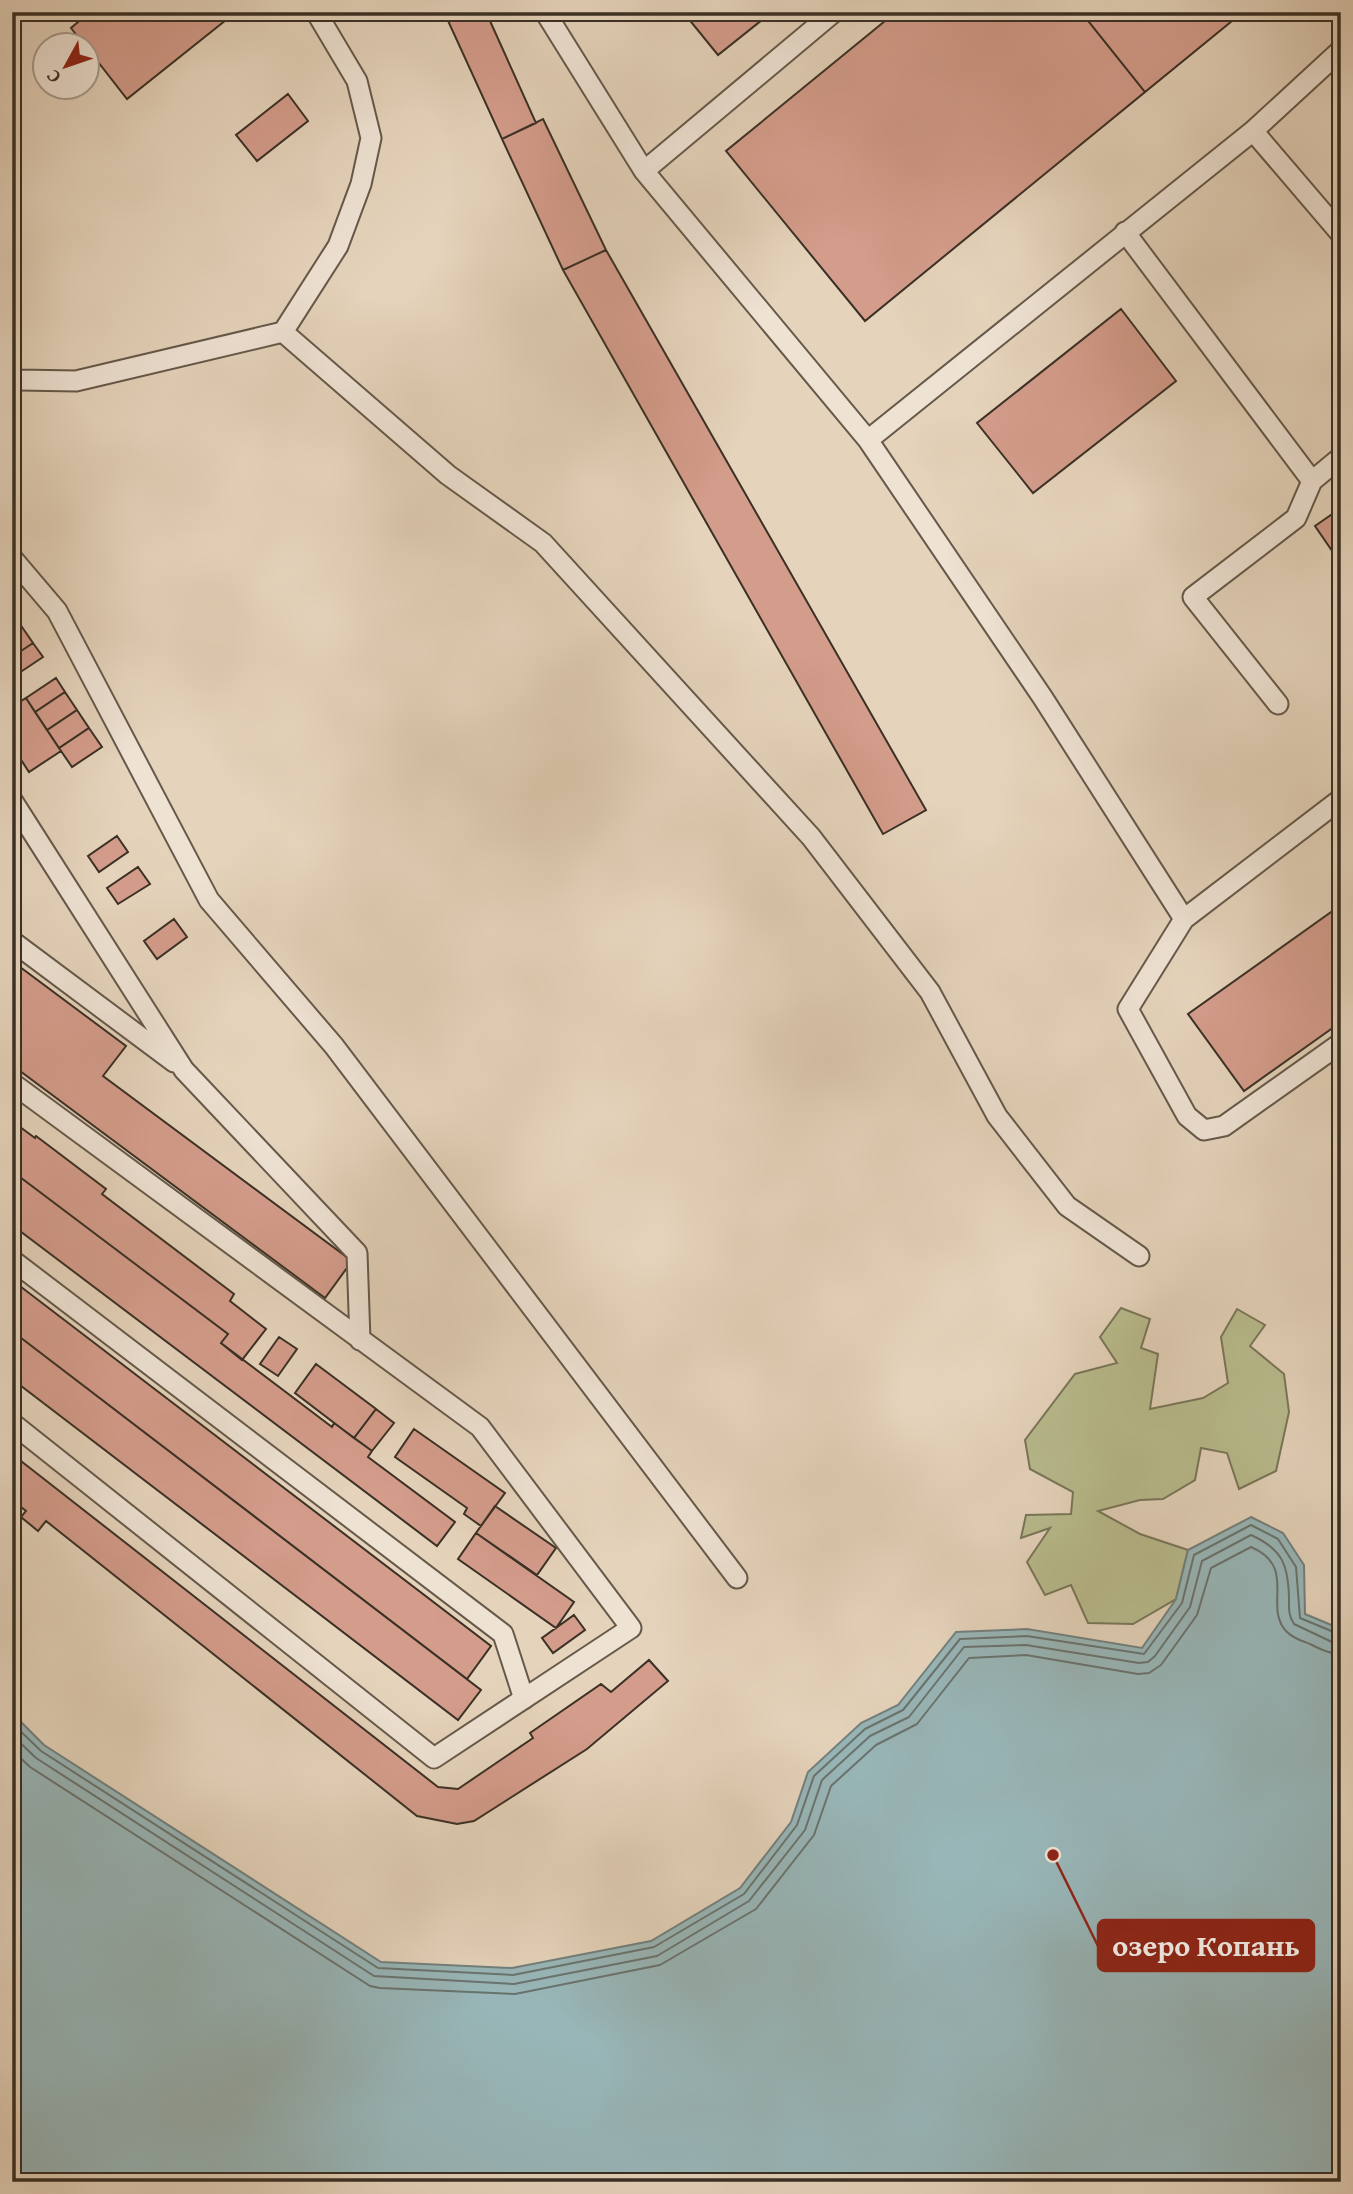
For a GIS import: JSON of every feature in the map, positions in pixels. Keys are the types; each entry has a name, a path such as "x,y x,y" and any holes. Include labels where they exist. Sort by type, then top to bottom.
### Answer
{"lane":[{"path":"12,377 19,380 76,381 283,332 338,246 361,184 371,138 357,80 316,12"},
{"path":"545,12 644,171 868,440 1043,698 1184,919"},
{"path":"644,171 834,12"},
{"path":"868,440 1253,131 1341,50"},
{"path":"1253,131 1341,233"},
{"path":"1125,232 1312,481"},
{"path":"283,332 448,475 543,543 811,837 930,992 997,1115 1067,1206 1139,1256"},
{"path":"1278,704 1193,597 1296,518 1312,481 1341,457"},
{"path":"12,558 57,611 209,900 334,1046 737,1578"},
{"path":"1341,799 1184,919 1128,1009 1186,1116 1204,1130 1224,1126 1341,1043"},
{"path":"12,800 184,1070"},
{"path":"12,941 184,1070 357,1254 360,1340"},
{"path":"12,1083 480,1427 631,1628 434,1758 12,1423"},
{"path":"12,1260 503,1634 524,1699"}],"green space":[{"path":"1121,1308 1150,1319 1141,1348 1158,1354 1150,1409 1203,1398 1228,1383 1221,1337 1237,1309 1265,1325 1250,1346 1284,1374 1289,1412 1276,1471 1239,1489 1227,1453 1201,1448 1195,1480 1163,1499 1140,1500 1098,1511 1140,1534 1188,1550 1176,1599 1133,1624 1088,1623 1071,1585 1045,1595 1027,1562 1050,1528 1021,1538 1026,1515 1071,1514 1073,1492 1030,1469 1025,1440 1075,1374 1117,1363 1100,1337"}],"water":[{"path":"1251,1517 1283,1533 1304,1565 1305,1614 1341,1629 1341,2182 12,2182 12,1713 44,1745 381,1962 512,1968 651,1941 740,1888 791,1822 808,1772 861,1723 898,1705 956,1632 1027,1629 1142,1648 1176,1599 1188,1550"}],"building":[{"path":"90,12 236,12 127,99 102,67 102,32 74,32 71,28"},
{"path":"444,12 486,12 536,123 502,139"},
{"path":"683,12 772,12 718,55"},
{"path":"896,12 1081,12 1145,92 865,321 726,151"},
{"path":"1081,12 1243,12 1145,92"},
{"path":"288,94 308,121 257,161 236,135"},
{"path":"543,119 606,250 563,270 502,139"},
{"path":"606,250 926,810 883,834 563,270"},
{"path":"1121,309 1176,381 1033,493 977,423"},
{"path":"1341,508 1341,560 1339,561 1315,526"},
{"path":"22,627 33,643 12,657 12,634"},
{"path":"33,643 43,657 13,677 12,657"},
{"path":"56,678 65,692 35,712 26,698"},
{"path":"65,692 77,710 47,730 35,712"},
{"path":"26,698 61,751 29,772 12,746 12,707"},
{"path":"77,710 89,728 59,748 47,730"},
{"path":"89,728 102,747 72,767 59,748"},
{"path":"117,836 128,852 99,872 88,856"},
{"path":"138,867 150,884 118,904 107,888"},
{"path":"1341,905 1341,1022 1244,1091 1188,1014"},
{"path":"174,919 187,937 157,959 144,941"},
{"path":"12,961 126,1046 103,1076 352,1261 325,1298 12,1065"},
{"path":"12,1121 106,1189 102,1194 234,1294 230,1301 266,1329 242,1360 221,1343 228,1334 12,1171"},
{"path":"12,1171 228,1334 221,1343 332,1427 334,1423 372,1451 368,1457 455,1522 437,1546 12,1225"},
{"path":"12,1280 491,1646 467,1679 12,1331"},
{"path":"12,1331 481,1690 458,1720 12,1379"},
{"path":"279,1337 297,1349 278,1376 260,1364"},
{"path":"316,1364 376,1409 354,1438 295,1393"},
{"path":"376,1409 394,1423 372,1451 354,1438"},
{"path":"414,1429 505,1493 481,1526 464,1514 467,1508 395,1457"},
{"path":"12,1454 438,1787 458,1789 533,1738 530,1733 601,1684 611,1692 649,1660 668,1681 587,1749 474,1821 457,1824 417,1816 46,1521 38,1531 21,1517 26,1511 12,1500 15,1495 12,1493"},
{"path":"495,1506 556,1548 537,1575 476,1533"},
{"path":"476,1533 574,1602 556,1628 458,1559"},
{"path":"574,1615 585,1630 553,1653 542,1638"}],"place":[{"name":"озеро Копань","path":"1053,1855"}]}
